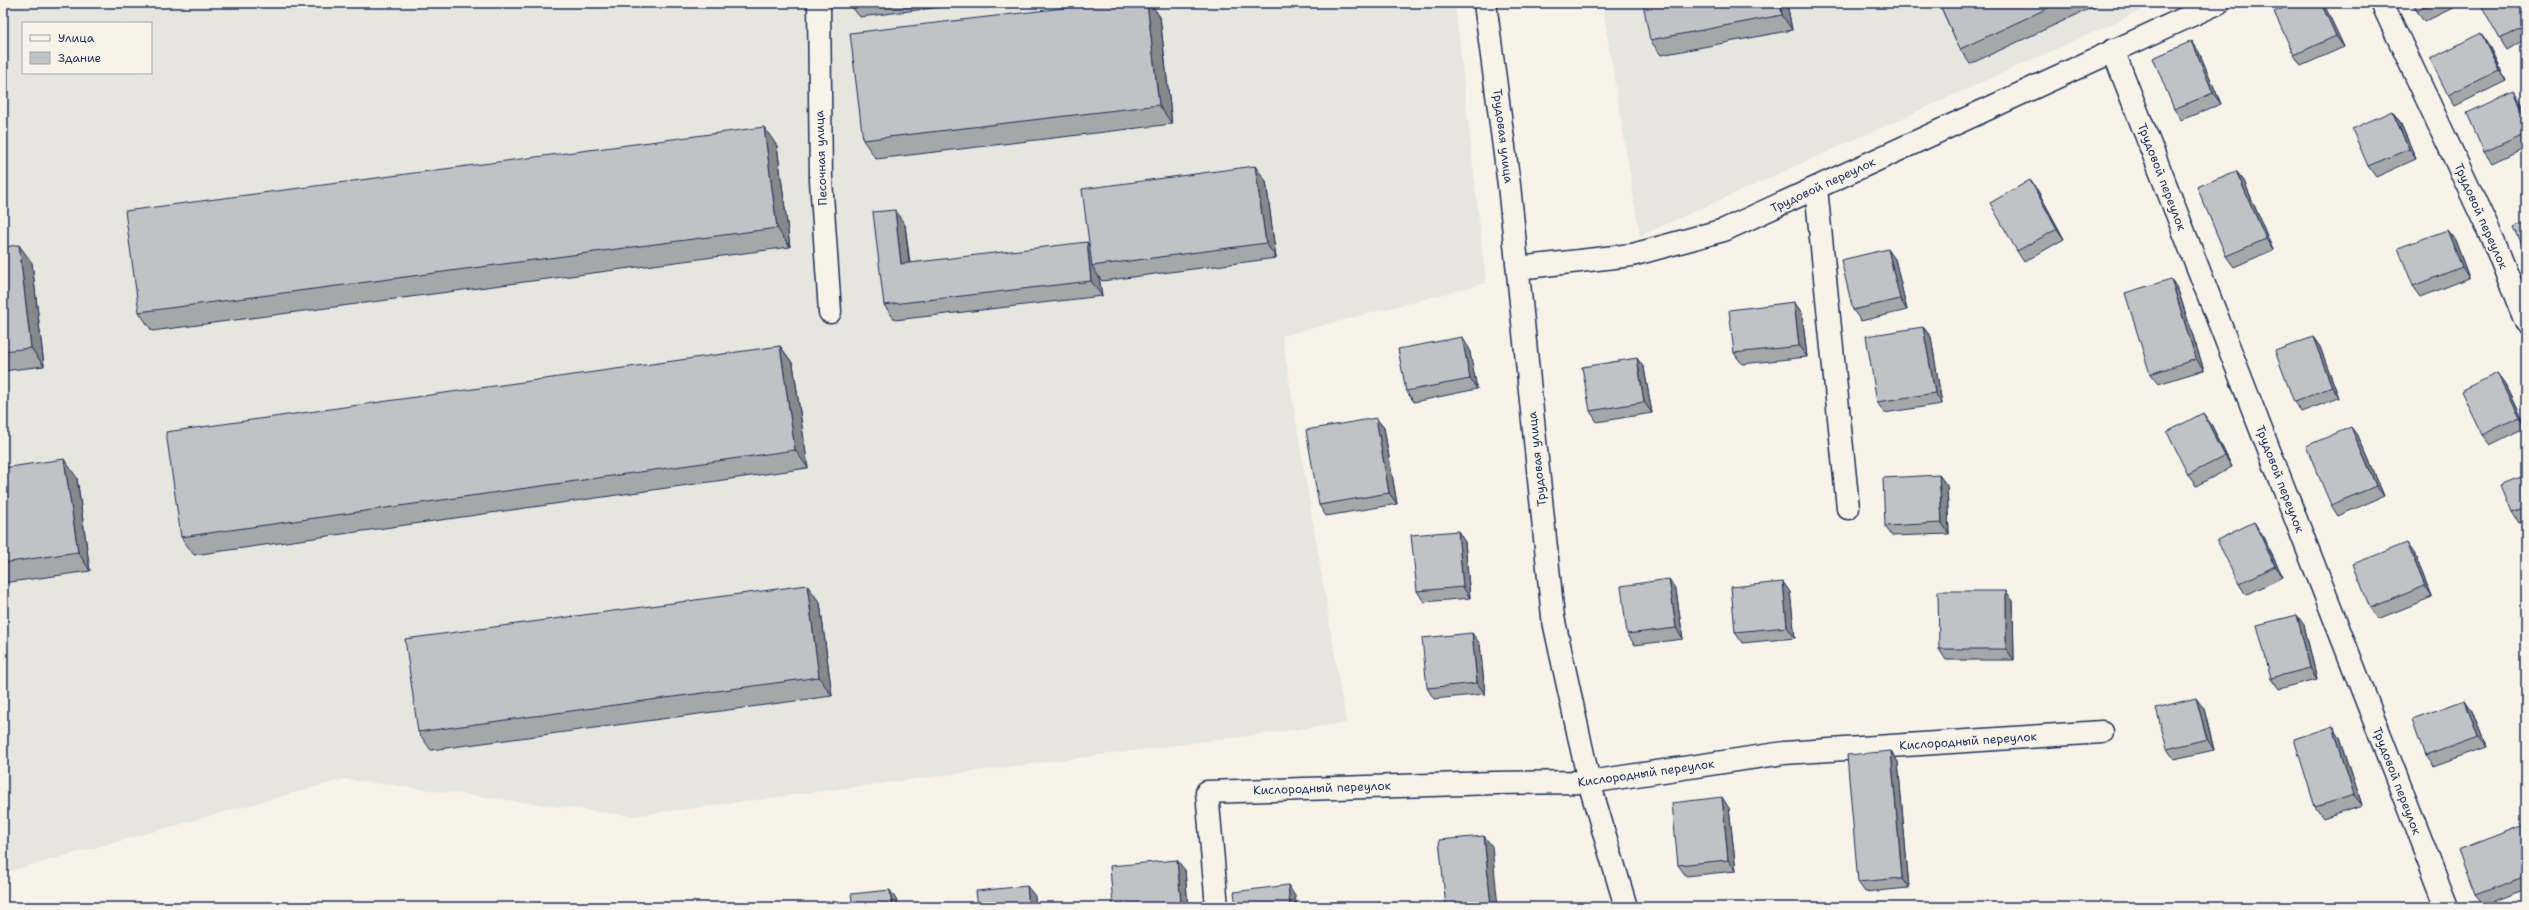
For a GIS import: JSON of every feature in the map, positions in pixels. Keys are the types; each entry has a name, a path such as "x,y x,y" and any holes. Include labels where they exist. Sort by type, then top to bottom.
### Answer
{"street":[{"name":"Песочная улица","path":"819,3 821,180 830,312"},
{"name":"Трудовая улица","path":"1485,3 1518,268 1553,617 1589,782 1626,907"},
{"name":"Трудовой переулок","path":"1518,268 1632,255 1724,230 2218,3"},
{"name":"Трудовой переулок","path":"2382,3 2494,242 2526,322"},
{"name":"Трудовой переулок","path":"2113,50 2447,907"},
{"path":"1816,188 1848,508"},
{"name":"Кислородный переулок","path":"1217,907 1207,792 1494,783 1589,782 1784,753 2102,732"}],"shaded area":[{"path":"3,3 1455,3 1486,283 1282,336 1346,723 632,816 344,779 3,873"},
{"path":"1602,3 2158,3 1640,236"}],"building":[{"path":"852,3 882,3 852,7"},
{"path":"1107,3 1147,3 1159,105 863,140 850,33"},
{"path":"1643,3 1780,3 1782,15 1650,40"},
{"path":"1939,3 2059,3 1960,49"},
{"path":"2295,3 2321,3 2336,36 2294,55 2274,12"},
{"path":"2413,3 2433,3 2417,11"},
{"path":"2480,3 2526,3 2526,25 2500,39"},
{"path":"2481,33 2499,70 2448,95 2430,59"},
{"path":"2192,41 2213,93 2174,109 2153,58"},
{"path":"2514,91 2526,119 2526,133 2484,152 2467,113"},
{"path":"2392,111 2409,149 2368,166 2352,129"},
{"path":"764,127 777,228 139,312 125,211"},
{"path":"1255,166 1266,243 1092,266 1082,189"},
{"path":"2236,171 2266,239 2226,256 2197,187"},
{"path":"2030,180 2057,229 2017,251 1990,203"},
{"path":"895,210 901,264 1087,242 1091,281 884,305 873,212"},
{"path":"2526,221 2526,253 2514,227"},
{"path":"2447,230 2462,267 2413,286 2398,248"},
{"path":"19,245 31,348 3,351 3,247"},
{"path":"1888,249 1900,299 1853,310 1841,260"},
{"path":"2171,279 2196,359 2150,374 2125,293"},
{"path":"1794,302 1799,346 1734,353 1729,310"},
{"path":"1923,327 1935,393 1877,402 1866,336"},
{"path":"1462,337 1470,379 1406,391 1398,349"},
{"path":"2313,337 2332,387 2294,402 2275,351"},
{"path":"780,346 795,450 181,537 166,432"},
{"path":"1637,358 1644,402 1590,411 1582,367"},
{"path":"2497,373 2519,417 2482,435 2461,391"},
{"path":"2203,413 2225,456 2188,475 2167,432"},
{"path":"1376,418 1389,493 1319,505 1306,430"},
{"path":"2351,427 2376,486 2331,505 2306,446"},
{"path":"64,459 78,552 3,563 3,468"},
{"path":"1939,475 1942,523 1885,526 1883,478"},
{"path":"2526,475 2526,507 2512,512 2501,485"},
{"path":"2254,522 2275,566 2239,584 2217,540"},
{"path":"1458,531 1463,587 1417,591 1411,535"},
{"path":"2407,543 2425,586 2370,608 2353,564"},
{"path":"1669,579 1676,628 1627,634 1621,586"},
{"path":"1783,582 1787,627 1735,632 1731,587"},
{"path":"807,585 819,677 418,732 405,639"},
{"path":"1938,591 2006,591 2006,649 1939,649"},
{"path":"2297,615 2310,668 2271,678 2257,625"},
{"path":"1472,633 1477,683 1427,688 1422,638"},
{"path":"2196,698 2207,739 2167,749 2156,708"},
{"path":"2465,700 2478,737 2425,756 2412,719"},
{"path":"2333,726 2354,795 2315,807 2294,739"},
{"path":"1891,751 1902,878 1858,882 1847,755"},
{"path":"1722,797 1728,860 1678,865 1672,803"},
{"path":"2526,824 2526,876 2475,895 2458,850"},
{"path":"1484,836 1491,907 1446,907 1439,840"},
{"path":"1177,860 1181,903 1113,907 1110,866"},
{"path":"1288,885 1290,907 1236,907 1234,892"},
{"path":"1027,886 1029,907 978,907 976,891"},
{"path":"890,890 892,907 853,907 851,894"}]}
